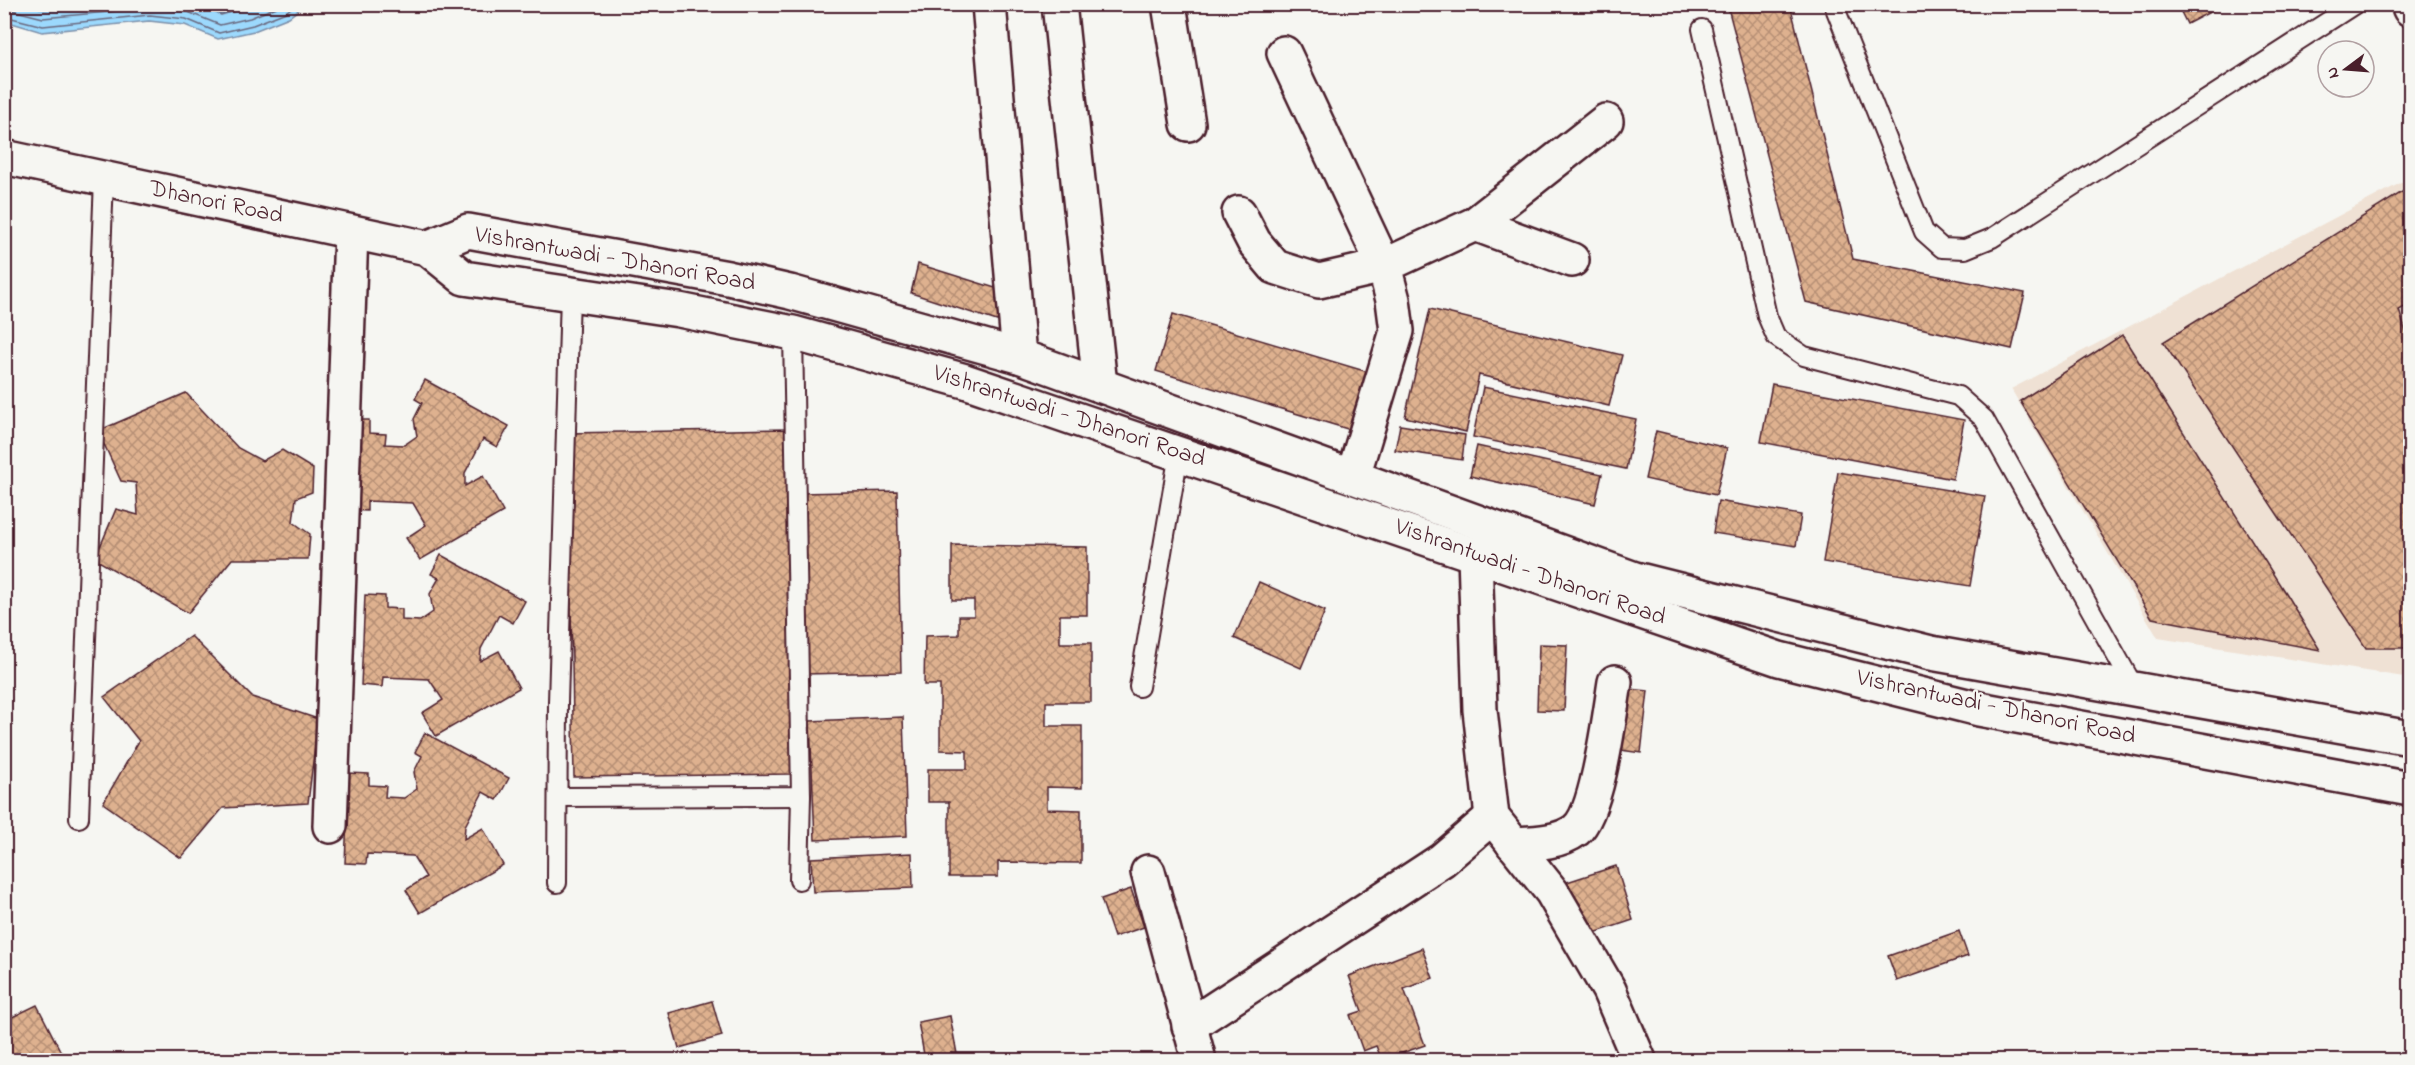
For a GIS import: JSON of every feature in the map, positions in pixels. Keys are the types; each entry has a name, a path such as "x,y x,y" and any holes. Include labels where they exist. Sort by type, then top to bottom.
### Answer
{"main road":[{"path":"989,4 1019,356"},
{"path":"1059,4 1100,385"},
{"path":"1169,4 1188,124"},
{"path":"2408,4 2410,9"},
{"path":"1284,53 1384,266 1393,300 1396,331 1353,476"},
{"path":"1239,213 1254,242 1275,267 1319,280 1384,266 1475,224 1606,121"},
{"name":"Dhanori Road","path":"4,158 427,248"},
{"path":"1475,224 1572,260"},
{"name":"Vishrantwadi - Dhanori Road","path":"2410,738 1931,653 1635,579 1019,356 790,292 728,278 468,231 427,248 464,278 679,310 793,333 965,381 1779,659 1979,709 2410,789"},
{"path":"330,826 351,232"},
{"path":"1179,453 1192,418"},
{"path":"1475,555 1480,710 1492,817 1552,892 1609,990 1639,1060"},
{"path":"1513,844 1537,843 1559,838 1578,829 1592,804 1615,682"},
{"path":"1189,1026 1442,860 1492,817"},
{"path":"1148,872 1199,1060"}],"lane":[{"path":"1835,8 1924,232 1942,248 1965,249 1992,238 2355,4"},
{"path":"1702,29 1767,316 1776,337 1804,356 1958,396 1984,419 2135,689"},
{"path":"79,818 104,179"},
{"path":"557,883 570,294"},
{"path":"793,333 801,796 800,880"},
{"path":"1139,687 1179,453"},
{"path":"558,797 801,796"}],"shaded area":[{"path":"2410,178 2410,678 2158,638 2011,389"}],"water":[{"path":"4,5 305,5 289,17 254,31 218,39 185,25 149,21 42,32 5,21"}],"building":[{"path":"1727,4 1790,4 1853,259 2025,293 2012,349 1806,302"},
{"path":"2177,4 2225,4 2187,24"},
{"path":"2410,187 2410,304 2399,310 2410,346 2410,648 2366,648 2163,342"},
{"path":"918,264 1008,292 997,321 911,293"},
{"path":"1430,309 1622,355 1609,406 1479,375 1466,432 1405,417"},
{"path":"1173,314 1368,372 1351,430 1156,371"},
{"path":"2122,335 2320,650 2152,618 2020,401"},
{"path":"425,380 509,426 497,447 483,439 465,473 465,486 483,476 503,512 420,560 406,538 426,525 413,503 367,501 367,511 345,510 348,420 369,420 369,433 386,434 385,444 404,445 417,436 414,419 422,403 415,399"},
{"path":"1772,384 1964,420 1953,479 1761,442"},
{"path":"1483,387 1636,419 1626,469 1473,437"},
{"path":"186,393 238,448 262,461 282,450 313,469 312,492 296,498 293,522 310,534 308,559 232,559 188,613 95,559 116,509 138,515 136,483 121,481 98,431"},
{"path":"1400,425 1465,435 1462,460 1395,450"},
{"path":"786,429 792,774 574,777 568,433"},
{"path":"1656,431 1727,448 1716,495 1645,479"},
{"path":"1477,446 1602,474 1595,504 1470,476"},
{"path":"1838,472 1985,496 1970,586 1823,562"},
{"path":"897,491 901,672 804,674 800,493"},
{"path":"1718,501 1801,515 1796,546 1713,533"},
{"path":"952,545 1087,547 1087,615 1060,615 1060,643 1091,643 1091,702 1046,702 1046,726 1082,726 1082,788 1047,787 1047,809 1081,810 1081,863 998,862 998,877 949,877 949,802 928,802 928,769 967,769 967,751 940,750 940,685 924,685 925,636 959,635 959,616 974,616 974,600 952,600"},
{"path":"441,555 525,601 513,623 499,615 481,649 480,661 499,651 519,688 436,736 422,713 443,700 429,679 383,677 382,687 361,685 365,595 385,596 385,608 402,609 402,620 420,621 433,612 430,594 439,578 431,574"},
{"path":"1259,582 1325,611 1301,668 1234,638"},
{"path":"191,636 252,697 318,719 308,803 223,808 181,858 103,803 139,741 104,697"},
{"path":"1539,644 1567,645 1564,711 1537,710"},
{"path":"1621,688 1648,691 1641,753 1614,749"},
{"path":"903,717 907,836 815,840 810,721"},
{"path":"425,733 509,778 497,800 483,792 465,826 464,839 483,828 503,865 420,913 406,890 426,877 413,856 367,854 366,864 345,863 349,773 369,774 369,785 386,786 385,797 404,798 417,789 414,772 422,756 415,752"},
{"path":"912,853 913,888 813,892 811,858"},
{"path":"1616,866 1633,920 1579,938 1561,884"},
{"path":"1131,889 1144,927 1114,937 1101,899"},
{"path":"1959,931 1968,956 1897,981 1888,956"},
{"path":"1422,948 1433,978 1404,989 1425,1045 1382,1060 1376,1046 1363,1051 1350,1015 1362,1011 1349,976"},
{"path":"712,1001 722,1036 679,1048 669,1013"},
{"path":"37,1005 65,1060 4,1060 4,1021"},
{"path":"950,1016 957,1054 925,1060 918,1022"},
{"path":"1287,1053 1290,1060 1265,1060"}]}
